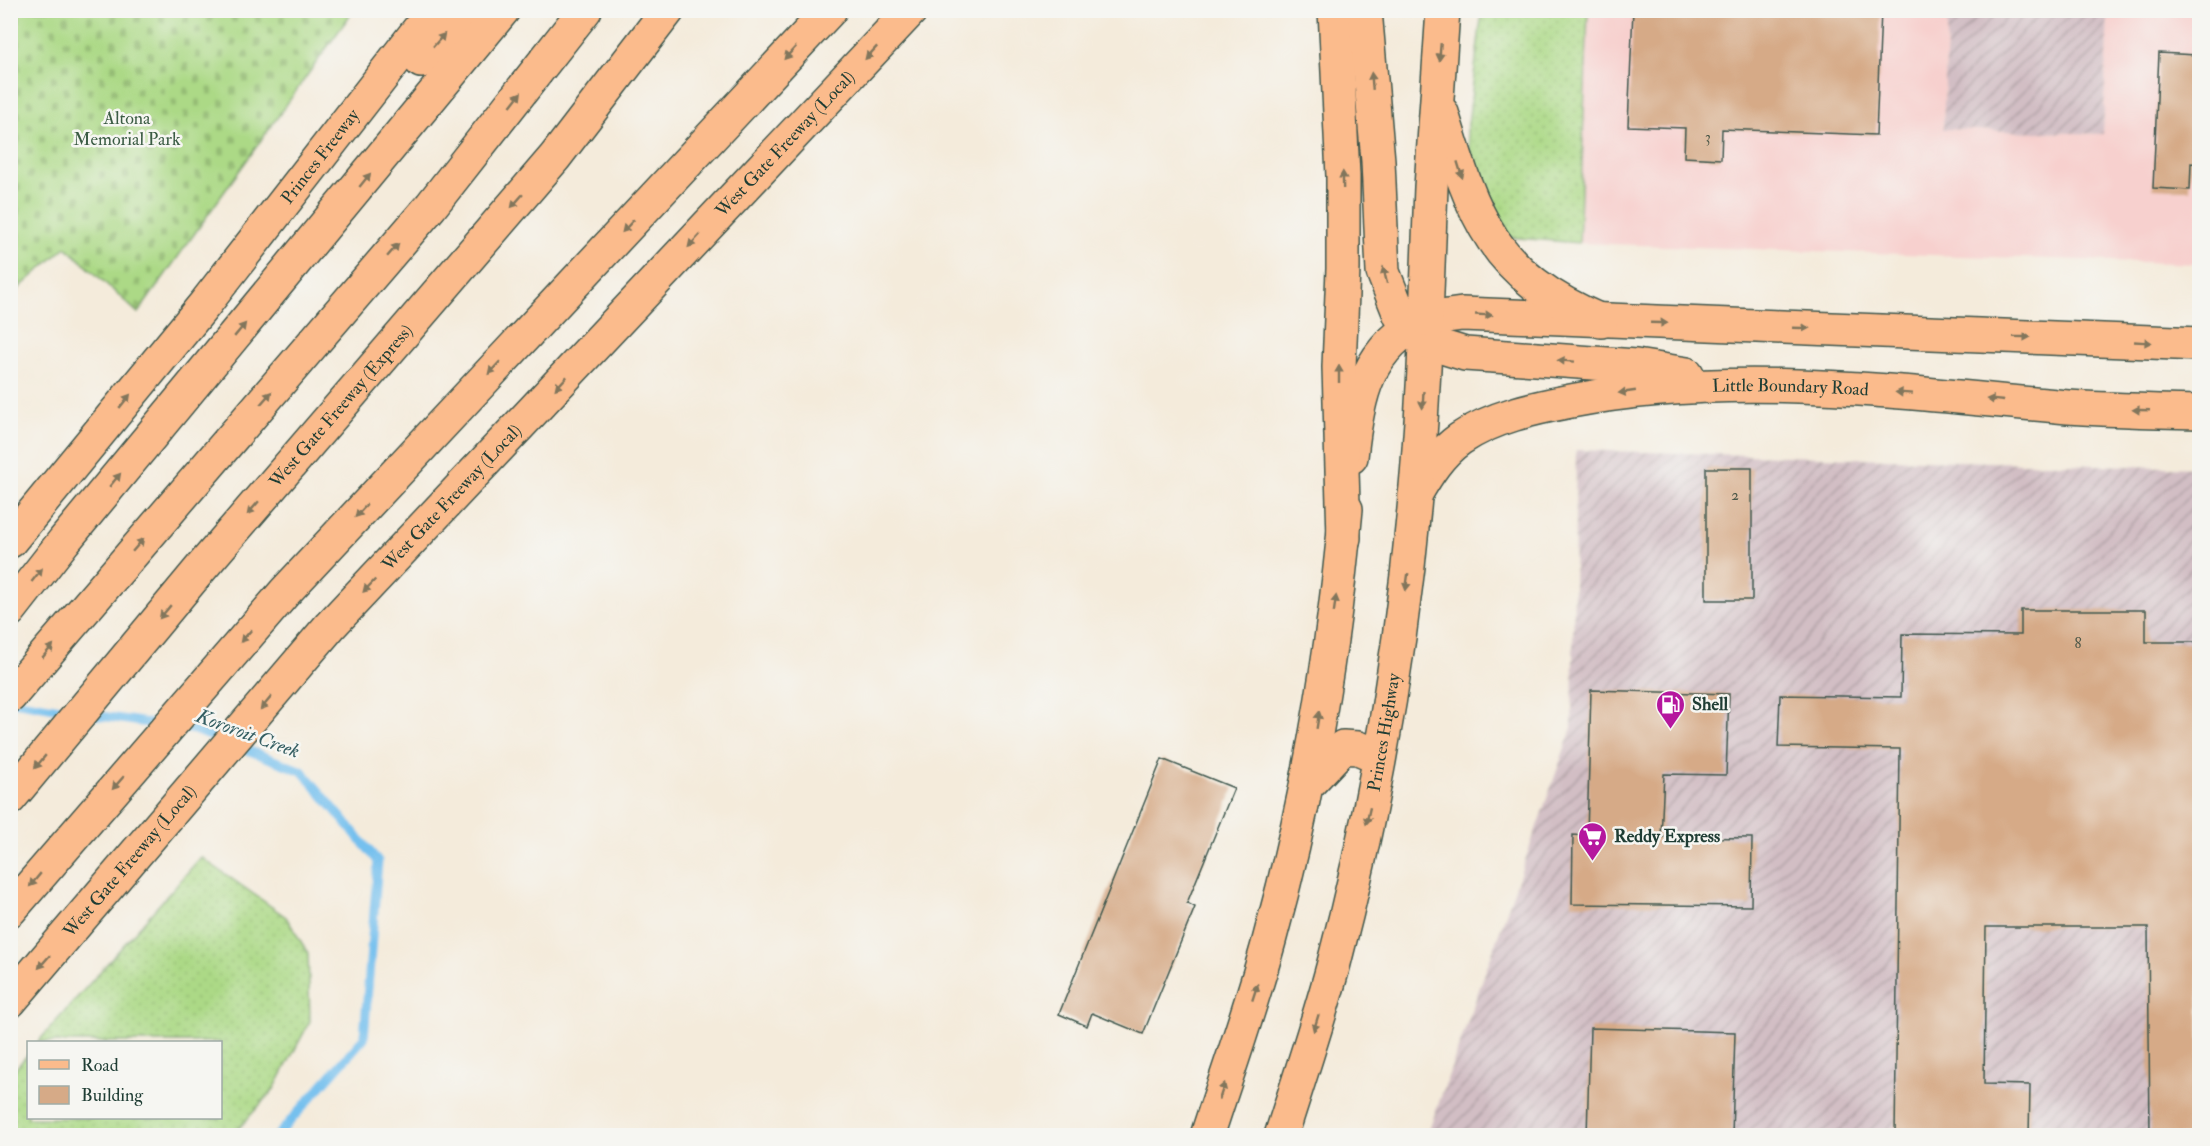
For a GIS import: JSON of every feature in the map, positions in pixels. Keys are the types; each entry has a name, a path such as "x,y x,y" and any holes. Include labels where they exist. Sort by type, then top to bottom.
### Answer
{"main road":[{"name":"Princes Freeway","path":"205,304 434,10"},
{"path":"16,534 205,304 464,10"},
{"path":"10,610 64,541 342,208 503,10"},
{"path":"10,696 431,206 585,10"},
{"name":"West Gate Freeway (Express)","path":"10,798 202,567 555,157 668,10"},
{"path":"555,157 695,10"},
{"path":"10,910 285,592 830,10"},
{"name":"West Gate Freeway (Local)","path":"10,1000 124,870 330,626 911,10"},
{"path":"1335,10 1343,176 1343,269 1339,367 1344,538"},
{"path":"1365,10 1378,161 1383,272 1395,304 1420,329 1455,352 1636,366 1727,384"},
{"name":"Princes Highway","path":"1281,1136 1333,967 1379,758 1410,561 1415,495 1420,329 1443,10"},
{"path":"1436,94 1465,188 1479,219 1494,243 1513,264 1546,291 1601,321"},
{"path":"1207,1136 1257,984 1289,868 1307,785 1344,538 1355,421 1366,381 1383,350 1420,329 1456,314 2199,344"},
{"name":"Little Boundary Road","path":"1415,495 1435,463 1453,444 1468,434 1503,419 1586,398 1671,386 1727,384 1962,396 2070,407 2199,412"},
{"path":"1307,785 1343,747 1358,748 1379,758"}],"shaded area":[{"path":"1588,11 1948,11 1943,129 2103,134 2108,11 2199,11 2199,264 1579,243"},
{"path":"1948,11 2108,11 2103,134 1943,129"},
{"path":"1576,450 2199,468 2199,1135 1427,1136 1572,728"}],"green space":[{"name":"Altona Memorial Park","path":"11,10 353,11 138,313 66,247 11,295"},
{"path":"1482,11 1588,11 1579,243 1505,237 1475,183 1467,132"},
{"path":"201,857 286,917 308,953 310,1021 274,1089 233,1135 11,1135 11,1074 27,1055 27,1119 222,1119 222,1041 39,1041"}],"building":[{"path":"1633,10 1881,10 1876,135 1722,129 1721,159 1684,157 1685,128 1628,126"},
{"path":"2159,53 2196,55 2193,129 2199,129 2199,164 2191,163 2190,190 2153,188"},
{"path":"1706,468 1752,468 1752,600 1706,600"},
{"path":"2021,610 2146,610 2146,642 2199,642 2199,1136 2150,1136 2148,927 1986,927 1984,1084 2030,1085 2029,1136 1895,1136 1900,749 1778,747 1780,695 1901,697 1902,634 2021,635"},
{"path":"1591,690 1729,694 1726,775 1664,774 1661,837 1752,838 1751,906 1572,904 1573,835 1587,836"},
{"path":"1162,759 1234,788 1187,903 1195,907 1143,1034 1092,1013 1087,1026 1059,1014"},
{"path":"1590,1028 1735,1032 1732,1136 1587,1136"}],"waterway":[{"name":"Kororoit Creek","path":"14,701 72,711"},
{"name":"Kororoit Creek","path":"88,714 161,725"},
{"name":"Kororoit Creek","path":"177,727 194,730 224,741"},
{"name":"Kororoit Creek","path":"237,746 302,771 378,861 364,1038 277,1136"}],"place":[{"name":"Shell","path":"1671,730"},
{"name":"Reddy Express","path":"1593,862"}]}
